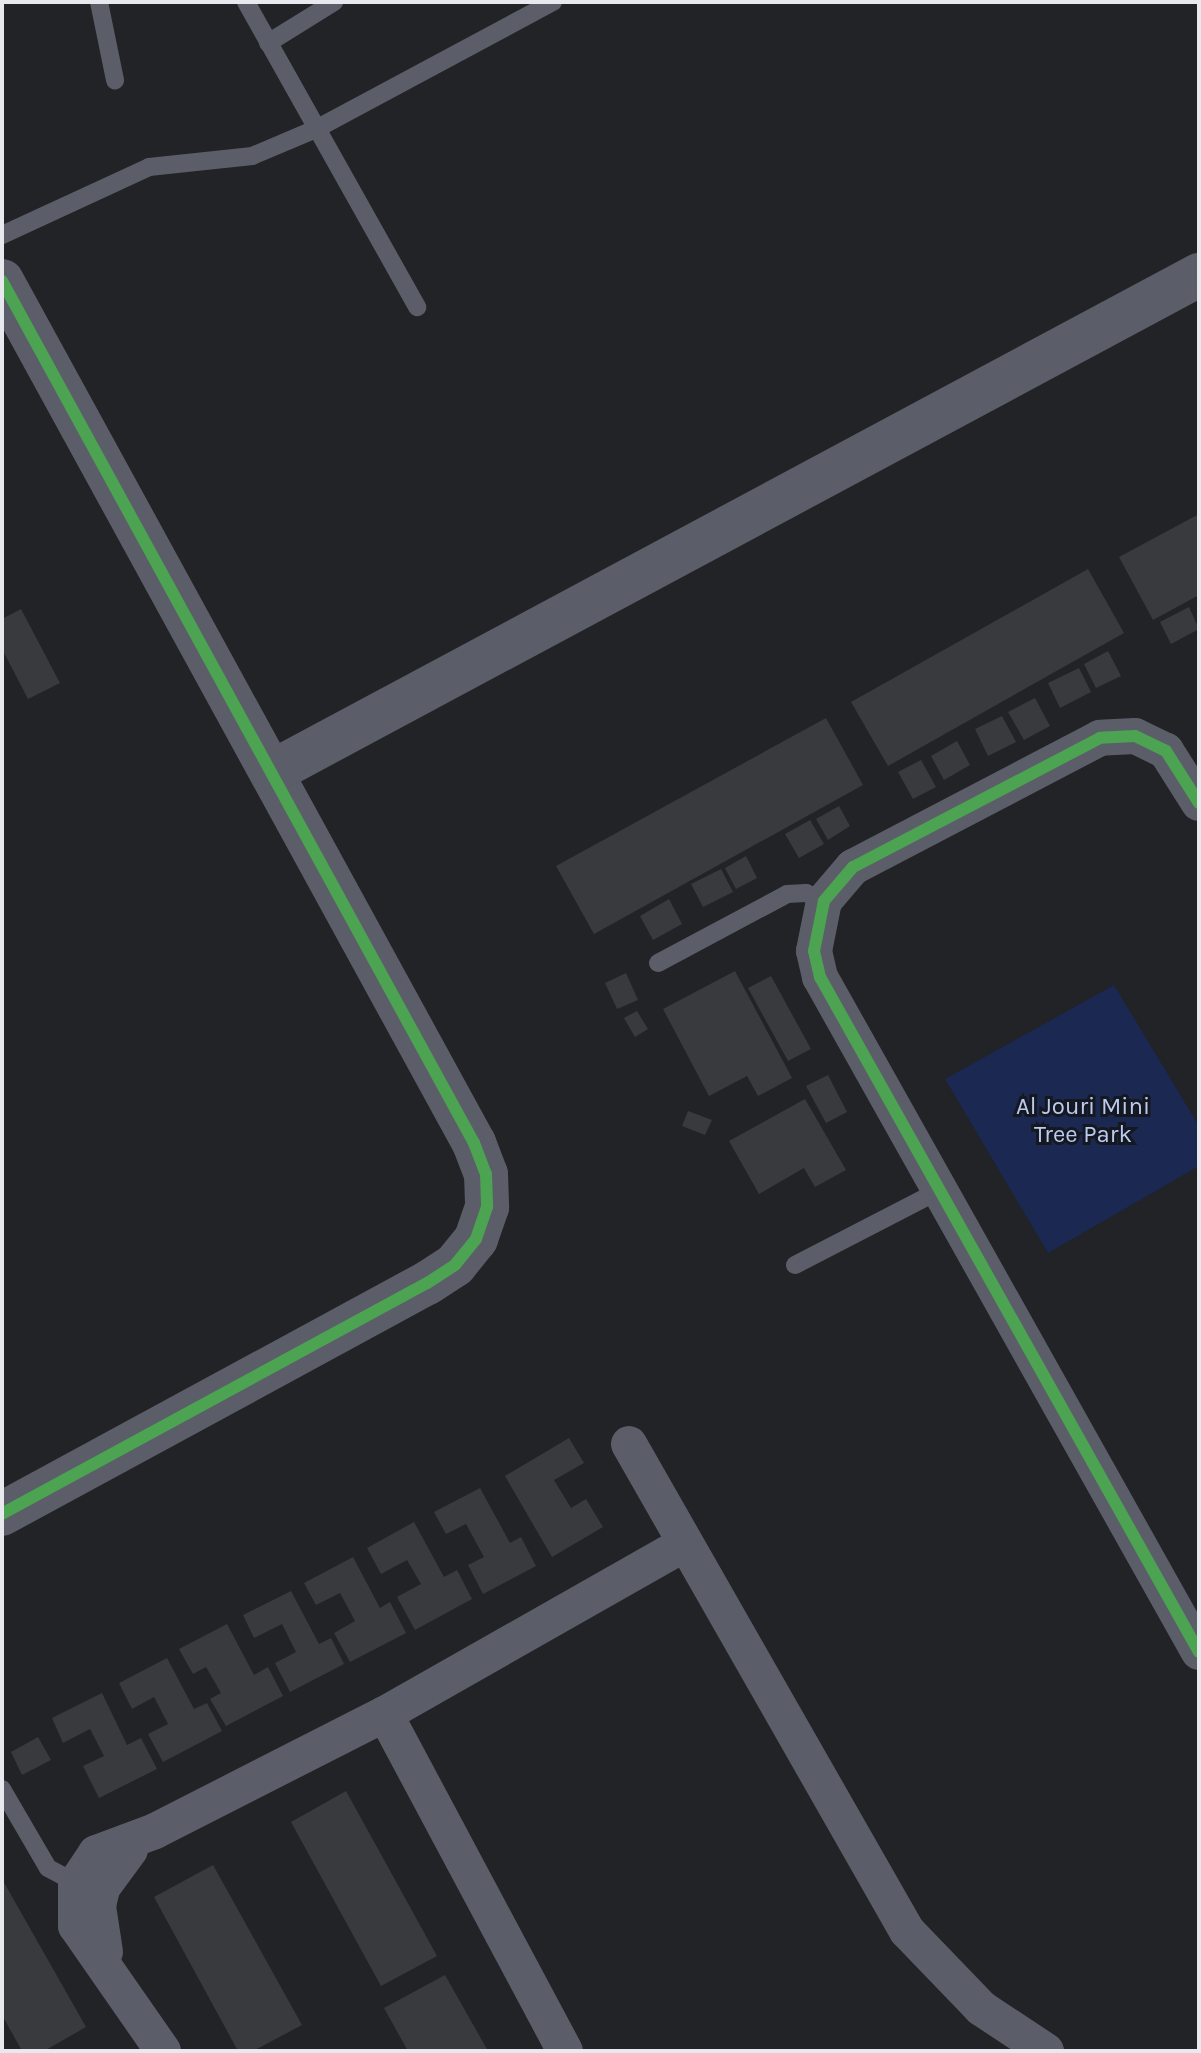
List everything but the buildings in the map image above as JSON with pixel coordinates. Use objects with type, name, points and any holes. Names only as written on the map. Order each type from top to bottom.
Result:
[{"type":"street","points":[[272,772],[1199,275]]},
{"type":"street","points":[[2,281],[474,1143],[486,1174],[487,1207],[476,1239],[455,1265],[427,1283],[2,1514]]},
{"type":"street","points":[[1199,803],[1166,751],[1135,736],[1100,738],[871,855],[836,882],[824,901],[814,951],[820,977],[942,1189],[1199,1652]]},
{"type":"street","points":[[629,1444],[682,1545],[907,1931],[981,2008],[1046,2051]]},
{"type":"street","points":[[163,2051],[108,1966],[76,1926],[76,1883],[96,1853],[155,1831],[385,1714],[682,1545]]},
{"type":"street","points":[[385,1714],[565,2051]]},
{"type":"street","points":[[108,1966],[99,1924],[102,1888],[117,1862],[155,1831]]},
{"type":"lane","points":[[99,2],[115,80]]},
{"type":"lane","points":[[246,2],[417,307]]},
{"type":"lane","points":[[268,43],[334,2]]},
{"type":"lane","points":[[2,235],[149,167],[252,156],[316,129],[553,2]]},
{"type":"lane","points":[[658,963],[787,894],[806,893],[824,901]]},
{"type":"lane","points":[[795,1265],[942,1189]]},
{"type":"lane","points":[[2,1789],[48,1868],[76,1883]]},
{"type":"green space","name":"Al Jouri Mini Tree Park","points":[[1114,985],[1199,1126],[1199,1166],[1048,1253],[945,1079]]},
{"type":"cycle path","points":[[2,281],[474,1143],[486,1174],[487,1207],[476,1239],[455,1265],[427,1283],[2,1514]]},
{"type":"cycle path","points":[[1199,803],[1166,751],[1135,736],[1100,738],[853,867],[824,901],[814,951],[820,977],[1199,1652]]}]
